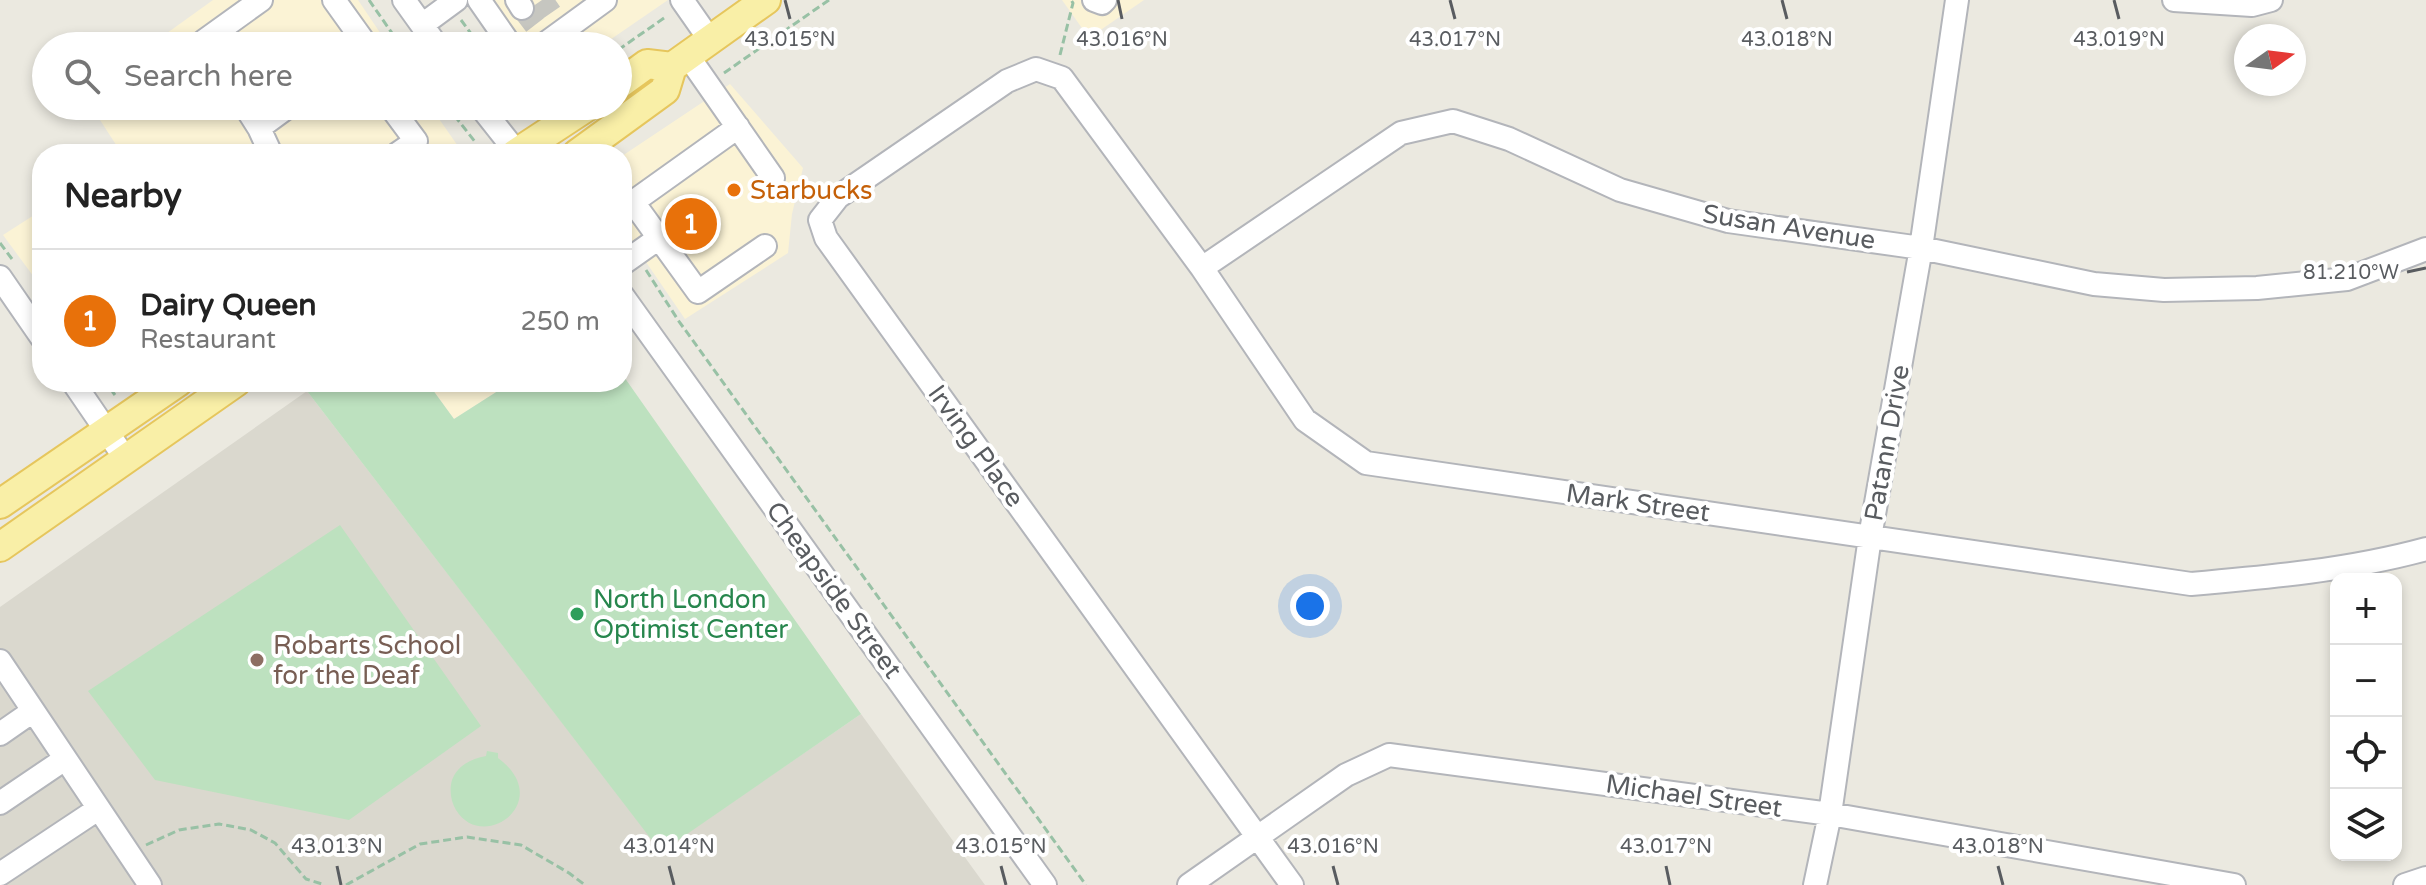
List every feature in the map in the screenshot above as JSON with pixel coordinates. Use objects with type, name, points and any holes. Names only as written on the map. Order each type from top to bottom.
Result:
[{"type":"main road","points":[[632,114],[665,90],[690,54],[766,0]]},
{"type":"main road","points":[[632,75],[647,64],[690,54]]},
{"type":"main road","points":[[531,144],[566,120]]},
{"type":"main road","points":[[591,144],[624,120]]},
{"type":"main road","points":[[0,504],[163,392]]},
{"type":"main road","points":[[0,547],[221,392]]},
{"type":"street","points":[[217,32],[261,0]]},
{"type":"street","points":[[334,0],[357,32]]},
{"type":"street","points":[[404,0],[427,32]]},
{"type":"street","points":[[479,0],[501,32]]},
{"type":"street","points":[[1094,0],[1102,3],[1105,0]]},
{"type":"street","name":"Patann Drive","points":[[1815,885],[1830,814],[1870,537],[1921,248],[1957,0]]},
{"type":"street","points":[[2174,0],[2252,5],[2271,0]]},
{"type":"street","points":[[540,24],[593,4]]},
{"type":"street","points":[[676,7],[690,54],[773,178]]},
{"type":"street","points":[[422,25],[458,9]]},
{"type":"street","name":"Mark Street","points":[[1036,69],[1062,78],[1202,268],[1305,420],[1366,463],[2191,584],[2272,577],[2380,562],[2426,549]]},
{"type":"street","name":"Irving Place","points":[[1036,69],[1007,81],[838,197],[820,220],[826,238],[1292,885]]},
{"type":"street","points":[[254,120],[266,144]]},
{"type":"street","points":[[259,128],[270,120]]},
{"type":"street","points":[[400,120],[416,141],[412,144]]},
{"type":"street","points":[[490,120],[508,144]]},
{"type":"street","name":"Susan Avenue","points":[[1202,268],[1401,133],[1453,121],[1509,139],[1620,190],[1728,221],[1921,248],[2094,284],[2164,290],[2257,288],[2347,279],[2426,249]]},
{"type":"street","points":[[738,127],[633,202],[698,292],[765,246]]},
{"type":"street","points":[[632,257],[659,238]]},
{"type":"street","points":[[0,277],[32,323]]},
{"type":"street","name":"Cheapside Street","points":[[632,309],[1045,885]]},
{"type":"street","points":[[80,392],[125,458]]},
{"type":"street","points":[[0,661],[150,885]]},
{"type":"street","points":[[0,734],[33,711]]},
{"type":"street","name":"Michael Street","points":[[1189,885],[1346,775],[1389,755],[1830,814],[2234,885]]},
{"type":"street","points":[[0,803],[65,759]]},
{"type":"street","points":[[0,874],[98,809]]},
{"type":"street","points":[[2405,885],[2426,878]]},
{"type":"path","points":[[369,0],[391,32]]},
{"type":"path","points":[[1059,59],[1073,3],[1071,0]]},
{"type":"path","points":[[632,40],[676,7]]},
{"type":"path","points":[[458,9],[472,32]]},
{"type":"path","points":[[458,120],[476,143]]},
{"type":"path","points":[[632,263],[678,320],[1086,885]]},
{"type":"path","points":[[139,848],[179,830],[219,824],[251,830],[275,843],[306,879],[325,885]]},
{"type":"path","points":[[346,885],[420,844],[467,837],[521,845],[585,885]]},
{"type":"shaded area","points":[[213,0],[358,0],[380,32],[168,32]]},
{"type":"shaded area","points":[[470,0],[668,0],[621,32],[492,32]]},
{"type":"shaded area","points":[[1062,0],[1144,0],[1089,38]]},
{"type":"shaded area","points":[[730,84],[803,168],[792,214],[788,253],[685,319],[632,242],[632,149]]},
{"type":"shaded area","points":[[100,120],[440,120],[457,144],[116,144]]},
{"type":"shaded area","points":[[32,216],[32,274],[3,235]]},
{"type":"shaded area","name":"Robarts School for the Deaf","points":[[308,392],[661,851],[861,714],[985,885],[0,885],[0,607]]},
{"type":"shaded area","points":[[434,392],[496,392],[454,419]]},
{"type":"green space","points":[[632,388],[861,714],[661,852],[308,392],[434,392],[454,419],[496,392],[632,392]]},
{"type":"green space","points":[[340,525],[481,726],[349,820],[155,780],[88,691]]},
{"type":"green space","points":[[487,751],[498,753],[498,758],[514,774],[520,790],[517,805],[509,817],[496,824],[482,826],[468,822],[456,810],[451,788],[458,770],[470,761],[486,756]]},
{"type":"tunnel","points":[[542,0],[551,13]]},
{"type":"tunnel","points":[[522,8],[535,25]]},
{"type":"place","name":"Starbucks","points":[[734,190]]},
{"type":"place","name":"Dairy Queen","points":[[691,224]]},
{"type":"place","name":"North London Optimist Center","points":[[577,614]]},
{"type":"place","name":"Robarts School for the Deaf","points":[[257,660]]}]
